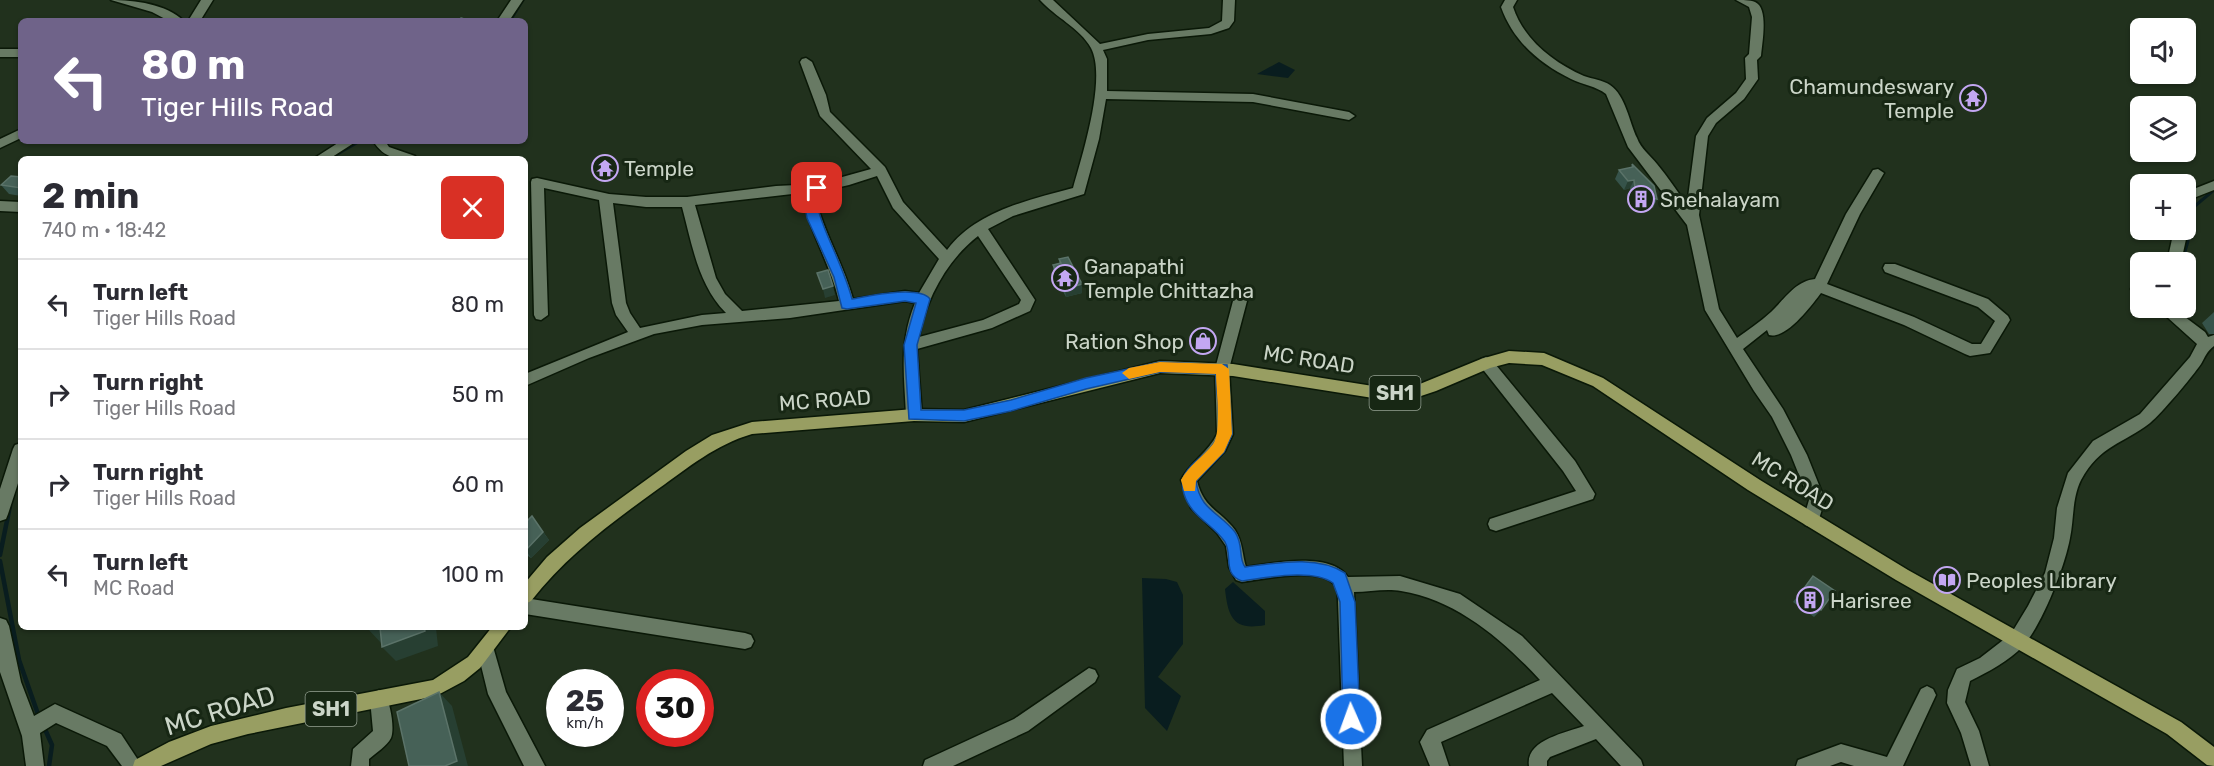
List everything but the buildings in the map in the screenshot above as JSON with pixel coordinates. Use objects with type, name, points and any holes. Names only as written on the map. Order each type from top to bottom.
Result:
[{"type":"main road","name":"MC ROAD","points":[[528,592],[545,568],[559,555],[712,442],[752,428],[914,415],[964,416],[1160,367],[1222,369],[1373,392],[1397,393],[1415,392],[1431,387],[1486,363],[1509,357],[1544,359],[1598,382],[1811,520],[1902,575],[2174,728],[2214,759]]},
{"type":"main road","name":"MC ROAD","points":[[142,766],[185,745],[220,732],[379,699],[411,695],[436,688],[460,676],[477,662],[500,630]]},
{"type":"street","points":[[117,0],[156,10],[172,18]]},
{"type":"street","points":[[196,18],[207,0]]},
{"type":"street","points":[[505,18],[517,0]]},
{"type":"street","points":[[914,415],[910,345],[924,299],[937,271],[969,233],[1012,210],[1079,191],[1102,95],[1101,59],[1097,48],[1046,0]]},
{"type":"street","points":[[1097,48],[1148,37],[1219,29],[1228,21],[1229,0]]},
{"type":"street","points":[[1511,0],[1507,7],[1509,19],[1518,33],[1532,47],[1562,68],[1588,82],[1605,87],[1613,95],[1634,145],[1694,224]]},
{"type":"street","points":[[1742,0],[1754,5],[1758,17],[1755,56],[1751,58],[1752,79],[1740,96],[1712,121],[1702,136],[1700,167],[1695,180],[1694,224],[1712,310],[1778,413],[1809,476],[1817,501],[1811,520]]},
{"type":"street","points":[[0,53],[18,53]]},
{"type":"street","points":[[806,62],[820,95],[824,113],[880,170],[898,205],[947,259]]},
{"type":"street","points":[[1102,95],[1253,98],[1349,116]]},
{"type":"street","points":[[0,144],[18,135]]},
{"type":"street","points":[[324,156],[346,144]]},
{"type":"street","points":[[382,144],[385,150],[402,156]]},
{"type":"street","points":[[541,315],[531,182],[605,197],[646,202],[687,202],[811,194],[880,170]]},
{"type":"street","points":[[1774,331],[1803,308],[1819,285],[1853,214],[1878,173]]},
{"type":"street","points":[[2196,192],[2214,185]]},
{"type":"street","points":[[811,194],[813,218],[840,277],[847,304]]},
{"type":"street","points":[[605,197],[619,303],[622,315],[637,334]]},
{"type":"street","points":[[687,202],[709,278],[720,298],[739,317]]},
{"type":"street","points":[[0,206],[18,207]]},
{"type":"street","points":[[910,345],[987,324],[1025,307],[1028,300],[979,228]]},
{"type":"street","points":[[1735,347],[1776,315],[1808,285],[1819,285],[1909,321],[1970,350],[1985,349],[2001,327],[2003,320],[1983,303],[1890,268]]},
{"type":"street","points":[[528,379],[637,334],[702,320],[790,313],[905,296],[924,299]]},
{"type":"street","points":[[1240,301],[1222,369],[1225,434],[1219,447],[1202,463],[1189,480],[1191,493],[1200,510],[1228,535],[1234,545],[1235,566],[1242,574],[1284,569],[1314,570],[1339,578],[1347,602],[1353,766]]},
{"type":"street","points":[[1980,766],[1970,731],[1956,703],[1957,690],[1963,675],[1986,664],[2017,640],[2053,574],[2062,538],[2065,507],[2074,477],[2099,445],[2145,418],[2210,342],[2177,318]]},
{"type":"street","points":[[1486,363],[1569,466],[1587,494],[1496,524]]},
{"type":"street","points":[[2,506],[18,458]]},
{"type":"street","points":[[2,506],[18,496]]},
{"type":"street","points":[[1343,585],[1400,583],[1454,599],[1516,642],[1634,766]]},
{"type":"street","points":[[528,606],[745,641]]},
{"type":"street","points":[[0,626],[13,688],[31,728],[35,766]]},
{"type":"street","points":[[486,649],[497,694],[531,761],[536,766]]},
{"type":"street","points":[[932,766],[1021,725],[1089,676]]},
{"type":"street","points":[[1440,766],[1429,742],[1434,736],[1554,682]]},
{"type":"street","points":[[1893,766],[1927,695]]},
{"type":"street","points":[[360,766],[360,755],[383,734],[379,699]]},
{"type":"street","points":[[31,728],[55,713],[114,740],[133,766]]},
{"type":"street","points":[[1538,766],[1537,759],[1543,751],[1599,729]]},
{"type":"street","points":[[1805,766],[1841,753],[1886,766]]},
{"type":"water","points":[[1279,62],[1295,70],[1288,78],[1257,74]]},
{"type":"water","points":[[1142,578],[1177,582],[1183,595],[1183,644],[1158,677],[1181,696],[1167,731],[1145,708]]},
{"type":"water","points":[[1233,582],[1265,611],[1265,625],[1246,626],[1240,624],[1231,615],[1225,589]]},
{"type":"waterway","points":[[512,18],[523,0]]},
{"type":"waterway","points":[[334,156],[355,144]]},
{"type":"waterway","points":[[2185,252],[2188,241],[2189,211],[2214,190]]},
{"type":"waterway","points":[[0,555],[10,506]]},
{"type":"waterway","points":[[0,561],[19,660],[39,717]]},
{"type":"waterway","points":[[44,727],[52,745],[49,766]]},
{"type":"slow traffic","points":[[1129,373],[1176,366],[1222,369],[1225,434],[1219,447],[1202,463],[1189,480],[1190,486]]},
{"type":"place","name":"Chamundeswary Temple","points":[[1973,98]]},
{"type":"place","name":"Temple","points":[[605,168]]},
{"type":"place","name":"Snehalayam","points":[[1641,199]]},
{"type":"place","name":"Ganapathi Temple Chittazha","points":[[1065,278]]},
{"type":"place","name":"Ration Shop","points":[[1203,341]]},
{"type":"place","name":"Peoples Library","points":[[1947,580]]},
{"type":"place","name":"Harisree","points":[[1810,600]]},
{"type":"route","points":[[817,188],[807,188],[813,218],[840,277],[847,304],[905,296],[924,299],[910,345],[914,415],[964,416],[1160,367],[1222,369],[1225,434],[1219,447],[1202,463],[1189,480],[1191,493],[1200,510],[1228,535],[1234,545],[1235,566],[1242,574],[1284,569],[1314,570],[1339,578],[1347,602],[1351,719]]}]
